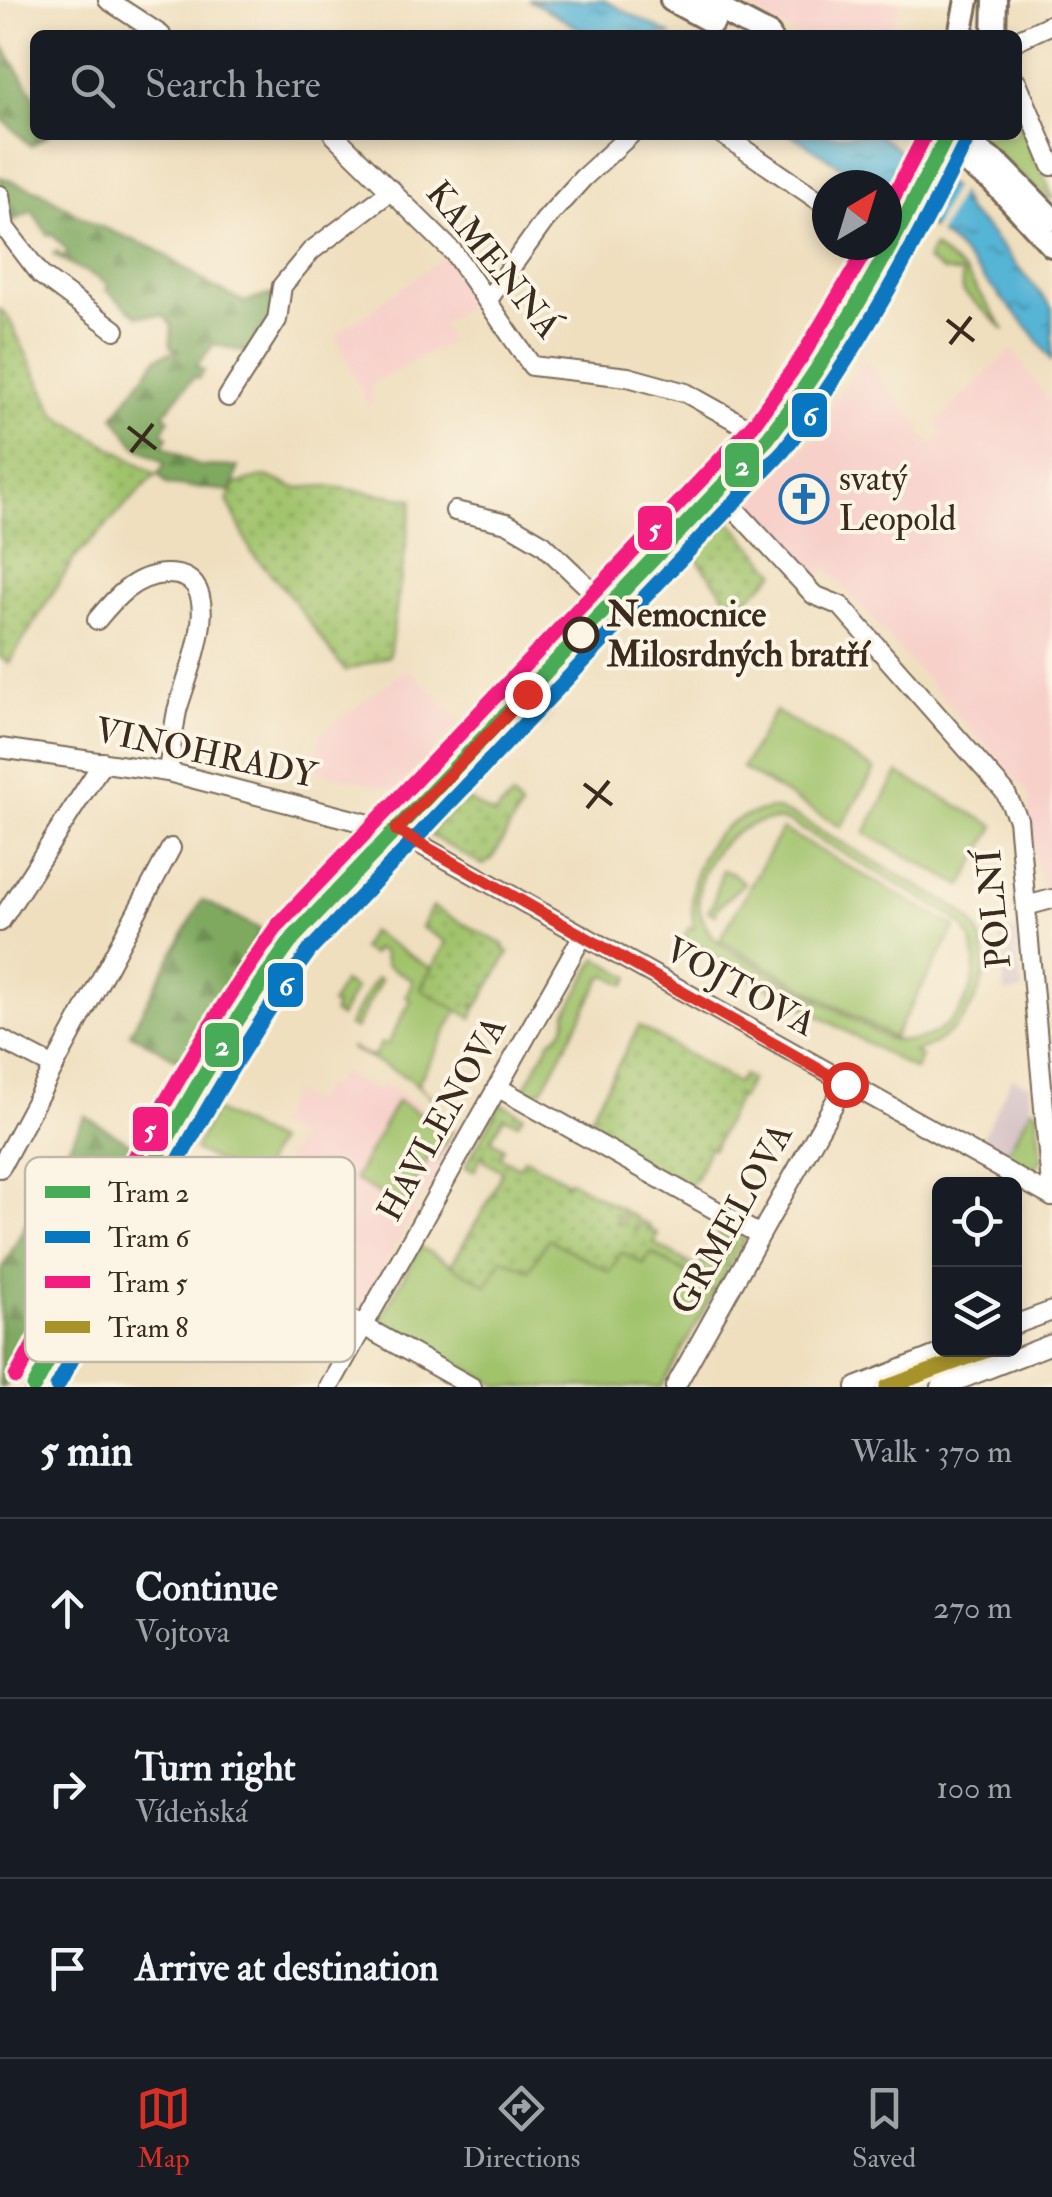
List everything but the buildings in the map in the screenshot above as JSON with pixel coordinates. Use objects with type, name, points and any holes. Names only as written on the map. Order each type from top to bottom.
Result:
[{"type":"main road","points":[[672,0],[729,30]]},
{"type":"main road","points":[[702,0],[759,30]]},
{"type":"main road","points":[[961,30],[967,0]]},
{"type":"main road","points":[[994,30],[996,0]]},
{"type":"main road","points":[[943,142],[1000,166],[1052,219]]},
{"type":"main road","points":[[902,225],[943,142]]},
{"type":"main road","points":[[943,142],[992,180],[1052,245]]},
{"type":"main road","points":[[162,1157],[205,1078],[276,965],[396,830],[770,440],[834,353],[884,260]]},
{"type":"main road","points":[[37,1387],[51,1362]]},
{"type":"street","points":[[108,0],[153,30]]},
{"type":"street","points":[[1022,38],[1052,24]]},
{"type":"street","points":[[1022,94],[1052,166]]},
{"type":"street","name":"KAMENNÁ","points":[[339,140],[454,253],[532,366],[628,376],[686,393],[770,440]]},
{"type":"street","points":[[488,302],[544,220],[625,140]]},
{"type":"street","points":[[730,140],[812,196]]},
{"type":"street","name":"KAMENNÁ","points":[[228,397],[278,320],[282,286],[312,251],[392,190]]},
{"type":"street","points":[[0,195],[5,228],[41,275],[115,330]]},
{"type":"street","name":"POLNÍ","points":[[720,494],[814,595],[841,606],[1005,792],[1018,819],[1052,1197]]},
{"type":"street","points":[[455,511],[507,523],[544,544],[610,608]]},
{"type":"street","points":[[98,620],[125,589],[161,574],[190,582],[201,600],[202,629],[177,713],[168,772]]},
{"type":"street","name":"VINOHRADY","points":[[0,748],[168,772],[396,830]]},
{"type":"street","points":[[0,922],[103,762]]},
{"type":"street","name":"VOJTOVA","points":[[396,830],[1052,1197]]},
{"type":"street","points":[[0,1168],[171,848]]},
{"type":"street","points":[[1026,906],[1052,899]]},
{"type":"street","name":"HAVLENOVA","points":[[355,1342],[582,936]]},
{"type":"street","points":[[0,1039],[54,1066]]},
{"type":"street","name":"GRMELOVA","points":[[675,1387],[845,1084]]},
{"type":"street","points":[[497,1087],[760,1235]]},
{"type":"street","points":[[1022,1322],[1052,1311]]},
{"type":"street","points":[[355,1321],[472,1387]]},
{"type":"street","points":[[941,1387],[1052,1344]]},
{"type":"street","points":[[856,1387],[932,1357]]},
{"type":"street","name":"HAVLENOVA","points":[[329,1387],[343,1362]]},
{"type":"shaded area","points":[[734,0],[895,0],[901,5],[892,28],[898,30],[787,30]]},
{"type":"shaded area","points":[[445,257],[474,301],[440,324],[450,342],[371,384],[373,402],[368,405],[336,335]]},
{"type":"shaded area","name":"Nemocnice Milosrdných bratří","points":[[1012,349],[1052,405],[1052,889],[1044,891],[1026,824],[1031,800],[1028,793],[832,574],[827,569],[815,576],[747,500],[784,461],[793,459],[818,436],[813,430],[863,359],[923,428],[920,433],[931,444],[943,433],[935,424]]},
{"type":"shaded area","points":[[408,668],[462,721],[396,790],[315,770],[320,735]]},
{"type":"shaded area","points":[[999,931],[1017,931],[1023,991],[1005,993]]},
{"type":"shaded area","points":[[340,1073],[377,1091],[384,1084],[460,1131],[360,1308],[355,1305],[355,1157],[288,1157],[298,1137],[275,1125],[292,1093],[314,1103],[324,1084],[332,1088]]},
{"type":"shaded area","points":[[1012,1077],[1025,1084],[1029,1082],[1031,1107],[1004,1156],[981,1141]]},
{"type":"green space","points":[[0,41],[30,89],[30,140],[40,140],[31,146],[0,117]]},
{"type":"green space","points":[[1022,125],[1052,200],[978,140],[1022,140]]},
{"type":"green space","points":[[0,177],[40,191],[92,223],[156,249],[244,302],[274,294],[270,319],[247,353],[214,344],[196,367],[204,371],[198,379],[194,377],[164,414],[169,419],[163,432],[168,437],[163,446],[199,466],[238,467],[232,491],[168,485],[158,474],[165,463],[135,445],[114,416],[158,357],[179,350],[170,347],[172,326],[163,315],[138,316],[106,290],[109,285],[53,254],[57,251],[62,257],[68,252],[51,233],[48,235],[32,211],[8,224]]},
{"type":"green space","points":[[933,247],[965,272],[1005,330],[962,291],[962,274],[943,271],[927,260]]},
{"type":"green space","points":[[0,309],[9,319],[56,415],[156,474],[74,559],[9,663],[0,657]]},
{"type":"green space","points":[[266,476],[296,488],[327,486],[413,499],[389,656],[345,671],[287,592],[252,553],[227,500],[236,484]]},
{"type":"green space","points":[[728,519],[776,572],[736,610],[694,555]]},
{"type":"green space","points":[[775,711],[875,770],[841,827],[742,768]]},
{"type":"green space","points":[[898,773],[995,826],[962,886],[865,833]]},
{"type":"green space","points":[[463,797],[494,815],[512,797],[521,808],[492,859],[483,865],[429,835]]},
{"type":"green space","points":[[773,809],[795,816],[955,907],[973,924],[983,945],[985,967],[980,989],[954,1028],[935,1043],[914,1052],[921,1057],[915,1070],[683,940],[689,927],[694,929],[693,886],[706,850],[732,823]],"holes":[[[789,822],[949,914],[967,932],[974,953],[974,977],[966,1000],[934,1034],[911,1041],[887,1038],[727,948],[709,931],[700,911],[699,890],[717,849],[755,823]]]},
{"type":"green space","points":[[782,829],[956,927],[893,1038],[720,940]]},
{"type":"green space","points":[[722,870],[744,883],[718,907],[715,915],[708,911]]},
{"type":"green space","points":[[202,900],[266,932],[235,974],[182,1062],[130,1033]]},
{"type":"green space","points":[[432,907],[504,945],[509,952],[478,1006],[473,1005],[476,1009],[472,1018],[420,989],[446,942],[421,927]]},
{"type":"green space","points":[[370,931],[432,969],[421,989],[458,1010],[417,1085],[350,1048],[373,1058],[381,1043],[387,1045],[411,1000],[406,996],[413,980],[386,965],[383,952],[375,949],[372,955],[361,949]]},
{"type":"green space","points":[[597,958],[630,977],[626,985],[607,975],[602,978],[542,1090],[525,1097],[523,1091],[551,1040],[563,1028],[567,1012]]},
{"type":"green space","points":[[376,978],[381,980],[355,1029],[348,1026]]},
{"type":"green space","points":[[343,982],[355,989],[340,1017],[333,1013],[335,1006],[331,1004]]},
{"type":"green space","points":[[639,1026],[737,1083],[743,1075],[751,1079],[713,1149],[709,1147],[697,1177],[687,1188],[583,1130]]},
{"type":"green space","points":[[397,1101],[452,1131],[435,1161],[428,1158],[401,1206],[355,1177]]},
{"type":"green space","points":[[501,1103],[523,1115],[518,1123],[504,1117],[491,1140],[504,1148],[500,1156],[519,1167],[525,1158],[565,1180],[566,1185],[569,1180],[624,1211],[616,1222],[620,1224],[627,1213],[638,1219],[634,1229],[642,1221],[650,1226],[647,1232],[651,1229],[658,1234],[654,1243],[698,1268],[704,1258],[719,1266],[733,1244],[717,1235],[722,1227],[744,1239],[714,1293],[708,1290],[710,1286],[651,1253],[644,1264],[621,1252],[610,1272],[548,1239],[529,1270],[502,1258],[487,1285],[451,1265],[502,1171],[485,1161],[483,1153],[474,1171],[465,1167]]},
{"type":"green space","points":[[1032,1108],[1037,1110],[1042,1159],[1032,1172],[1005,1156]]},
{"type":"green space","points":[[214,1110],[276,1142],[268,1157],[208,1157],[194,1150]]},
{"type":"green space","points":[[85,1116],[136,1147],[131,1157],[63,1157]]},
{"type":"green space","points":[[25,1226],[25,1350],[5,1387],[0,1387],[0,1272]]},
{"type":"green space","points":[[547,1238],[610,1272],[621,1252],[644,1264],[650,1253],[710,1287],[714,1293],[661,1387],[500,1387],[380,1320],[420,1247],[486,1284],[502,1257]]},
{"type":"water","points":[[528,0],[603,0],[662,30],[582,30]]},
{"type":"water","points":[[800,140],[885,140],[959,193],[967,212],[985,227],[1052,308],[1052,361],[1031,331],[952,243],[902,207],[902,170],[847,170]]},
{"type":"pier","points":[[919,157],[947,177],[922,227],[902,213],[902,190]]},
{"type":"pier","points":[[955,183],[962,188],[937,238],[931,233]]},
{"type":"tram line","name":"5","points":[[902,180],[922,140]]},
{"type":"tram line","name":"2","points":[[158,1157],[222,1045],[294,937],[768,438],[865,291],[944,140]]},
{"type":"tram line","name":"6","points":[[181,1157],[240,1055],[310,950],[784,450],[882,302],[965,144]]},
{"type":"tram line","name":"5","points":[[135,1157],[206,1034],[278,925],[753,425],[803,355],[860,260]]},
{"type":"tram line","name":"8","points":[[887,1387],[969,1357]]},
{"type":"tram line","name":"5","points":[[16,1377],[25,1360]]},
{"type":"tram line","name":"2","points":[[34,1387],[47,1362]]},
{"type":"tram line","name":"6","points":[[57,1387],[70,1362]]},
{"type":"place","name":"svatý Leopold","points":[[804,499]]},
{"type":"place","name":"Nemocnice Milosrdných bratří","points":[[581,635]]},
{"type":"route","points":[[527,694],[396,830],[845,1084]]}]
